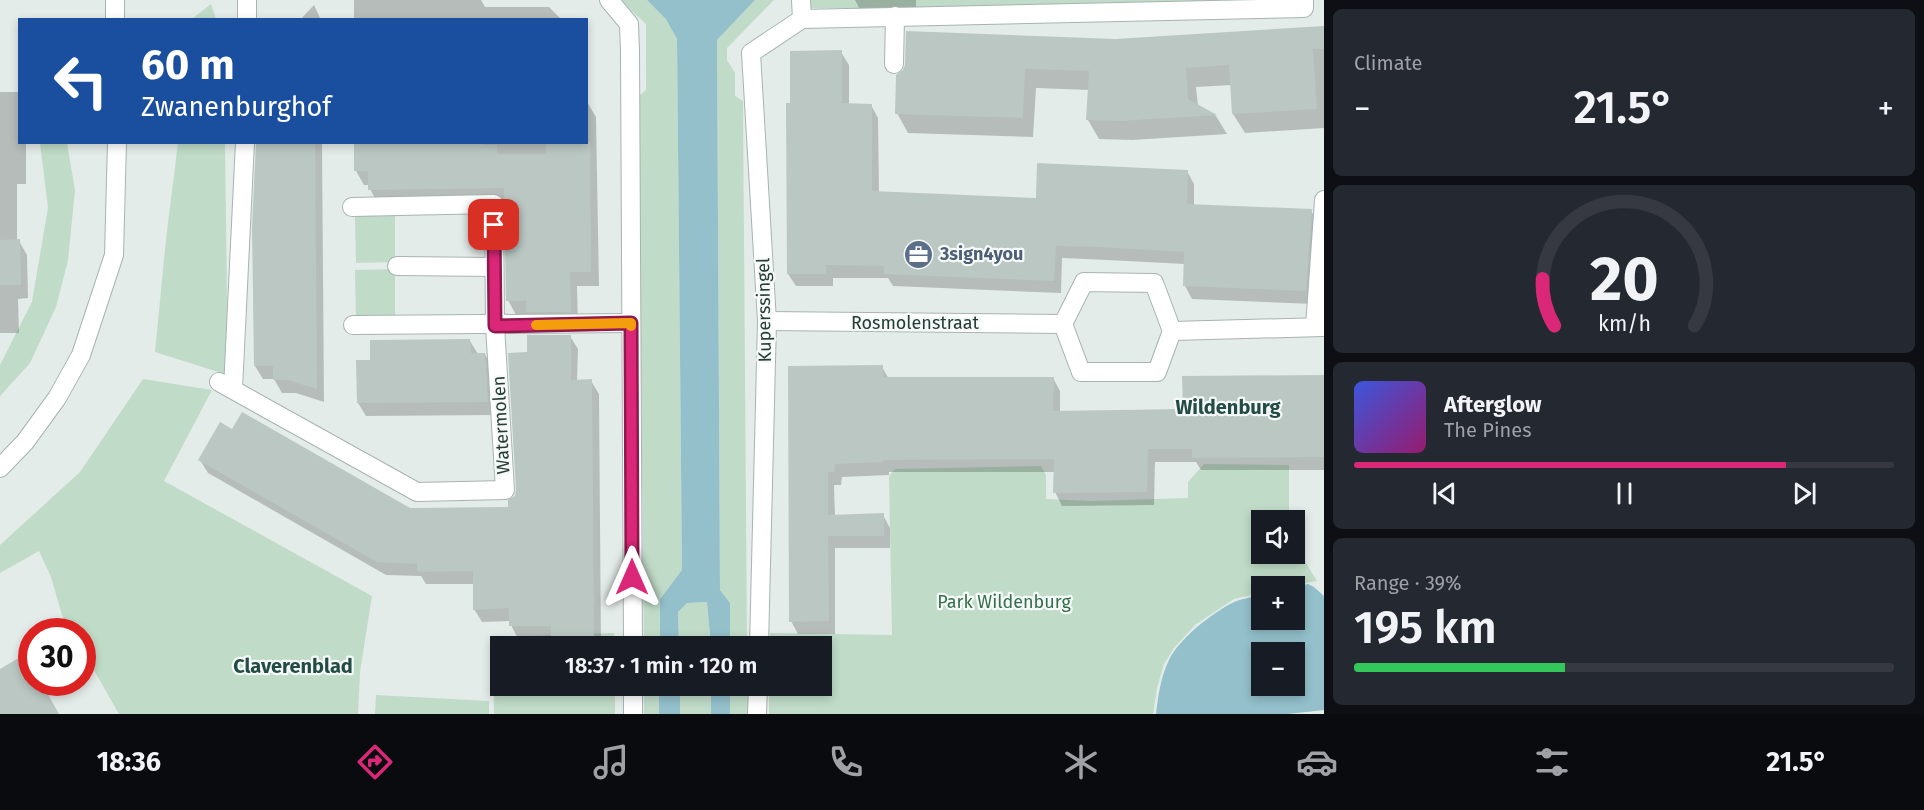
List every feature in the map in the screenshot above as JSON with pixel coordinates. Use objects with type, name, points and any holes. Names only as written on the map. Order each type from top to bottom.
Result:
[{"type":"street","points":[[115,0],[115,18]]},
{"type":"street","points":[[247,0],[248,18]]},
{"type":"street","points":[[609,0],[629,24],[633,636]]},
{"type":"street","points":[[801,0],[801,19],[1304,8],[1304,0]]},
{"type":"street","points":[[894,64],[895,16]]},
{"type":"street","name":"Kuperssingel","points":[[759,636],[767,321],[751,53],[801,19]]},
{"type":"street","points":[[0,468],[25,442],[57,398],[81,355],[114,255],[117,144]]},
{"type":"street","name":"Watermolen","points":[[245,144],[226,386],[417,492],[505,490],[495,326],[494,204],[352,207]]},
{"type":"street","points":[[1172,331],[1320,327],[1324,200]]},
{"type":"street","points":[[397,266],[495,267]]},
{"type":"street","points":[[1084,282],[1154,283],[1172,331],[1157,372],[1081,372],[1063,324],[1084,282]]},
{"type":"street","name":"Rosmolenstraat","points":[[767,321],[1063,324]]},
{"type":"street","points":[[353,325],[495,326],[631,323]]},
{"type":"street","points":[[633,696],[633,714]]},
{"type":"street","points":[[758,696],[758,714]]},
{"type":"green space","points":[[620,0],[647,0],[667,19],[677,39],[682,570],[660,599],[660,636],[644,636],[638,97],[646,90],[646,24]]},
{"type":"green space","points":[[755,0],[774,0],[727,48],[727,60],[735,73],[735,96],[743,101],[747,636],[730,636],[730,603],[720,590],[717,40]]},
{"type":"green space","points":[[806,0],[1288,0],[1076,9],[806,8]]},
{"type":"green space","points":[[211,4],[216,18],[193,18]]},
{"type":"green space","points":[[40,144],[67,144],[75,190],[68,260],[56,307],[30,363],[0,396],[0,365],[32,302],[48,208]]},
{"type":"green space","points":[[178,144],[225,144],[228,375],[155,352]]},
{"type":"green space","points":[[395,214],[395,262],[356,263],[355,215]]},
{"type":"green space","points":[[395,269],[395,317],[356,318],[355,270]]},
{"type":"green space","points":[[143,379],[212,390],[164,481],[372,596],[360,672],[358,714],[119,714],[96,674],[96,618],[64,618],[51,577],[39,551],[0,573],[0,545],[80,472]]},
{"type":"green space","name":"Park Wildenburg","points":[[1204,464],[1289,465],[1289,510],[1251,510],[1251,564],[1305,564],[1305,560],[1317,581],[1305,583],[1305,576],[1251,576],[1251,595],[1234,599],[1195,625],[1174,648],[1164,664],[1153,714],[769,714],[769,696],[832,696],[832,636],[770,636],[770,633],[892,635],[889,476],[895,469],[1041,466],[1046,475],[1046,499],[1091,501],[1188,498],[1188,482]]},
{"type":"green space","points":[[707,602],[710,636],[679,636],[678,612],[687,603]]},
{"type":"green space","points":[[614,633],[614,636],[523,636]]},
{"type":"green space","points":[[376,695],[489,701],[489,714],[375,714]]},
{"type":"green space","points":[[494,696],[615,696],[615,714],[494,714]]},
{"type":"green space","points":[[644,696],[659,696],[659,714],[644,714]]},
{"type":"green space","points":[[680,696],[711,696],[711,714],[680,714]]},
{"type":"green space","points":[[730,696],[748,696],[748,714],[730,714]]},
{"type":"water","points":[[647,0],[755,0],[717,40],[720,590],[730,603],[730,636],[710,636],[707,602],[687,603],[678,612],[679,636],[660,636],[660,599],[682,570],[677,39],[666,19]]},
{"type":"water","points":[[1305,585],[1314,587],[1324,596],[1324,710],[1288,714],[1156,714],[1162,679],[1174,652],[1196,628],[1213,614],[1241,599],[1251,597],[1251,630],[1305,630]]},
{"type":"water","points":[[659,696],[680,696],[680,714],[659,714]]},
{"type":"water","points":[[711,696],[730,696],[730,714],[711,714]]},
{"type":"building","points":[[1324,26],[1324,49],[1313,49],[1317,109],[1232,114],[1229,65],[1186,68],[1188,99],[1217,115],[1120,121],[1086,120],[1089,71],[1025,69],[1023,118],[895,114],[896,75],[903,70],[905,65],[906,31],[1115,39]]},
{"type":"building","points":[[842,50],[842,103],[872,104],[872,191],[1036,198],[1037,163],[1188,170],[1187,204],[1312,209],[1306,291],[1183,286],[1184,252],[1099,247],[1056,246],[1054,281],[884,274],[884,266],[826,265],[826,274],[787,274],[786,103],[790,103],[790,51]]},
{"type":"building","points":[[590,142],[591,272],[570,272],[571,312],[526,312],[526,301],[506,301],[504,188],[368,190],[368,171],[354,171],[354,144],[482,144],[497,145],[497,154],[546,154],[546,144],[588,144]]},
{"type":"building","points":[[256,144],[315,144],[317,389],[287,380],[273,380],[273,366],[254,366],[252,227]]},
{"type":"building","points":[[20,239],[21,285],[0,285],[0,240]]},
{"type":"building","points":[[527,335],[571,335],[571,380],[592,379],[594,636],[551,636],[551,626],[509,626],[509,608],[473,610],[473,571],[417,572],[417,564],[377,562],[198,460],[220,422],[232,429],[242,412],[410,508],[508,507],[508,500],[515,496],[516,489],[508,353],[527,352]]},
{"type":"building","points":[[470,339],[471,353],[485,353],[488,402],[357,403],[356,360],[370,360],[370,340]]},
{"type":"building","points":[[883,365],[883,377],[1054,377],[1053,411],[1183,409],[1182,376],[1324,375],[1324,457],[1192,458],[1192,449],[1148,449],[1147,492],[1053,493],[1054,459],[883,460],[883,462],[835,464],[834,472],[828,472],[828,515],[884,513],[884,536],[828,536],[829,621],[789,622],[788,366]]},
{"type":"building","points":[[18,658],[18,696],[49,696],[59,714],[0,714],[0,669]]},
{"type":"slow traffic","points":[[536,325],[631,323],[631,326]]},
{"type":"place","name":"3sign4you","points":[[919,254]]},
{"type":"district","name":"Wildenburg","points":[[1228,407]]},
{"type":"district","name":"Claverenblad","points":[[293,666]]},
{"type":"route","points":[[494,225],[495,326],[631,323],[632,577]]}]
